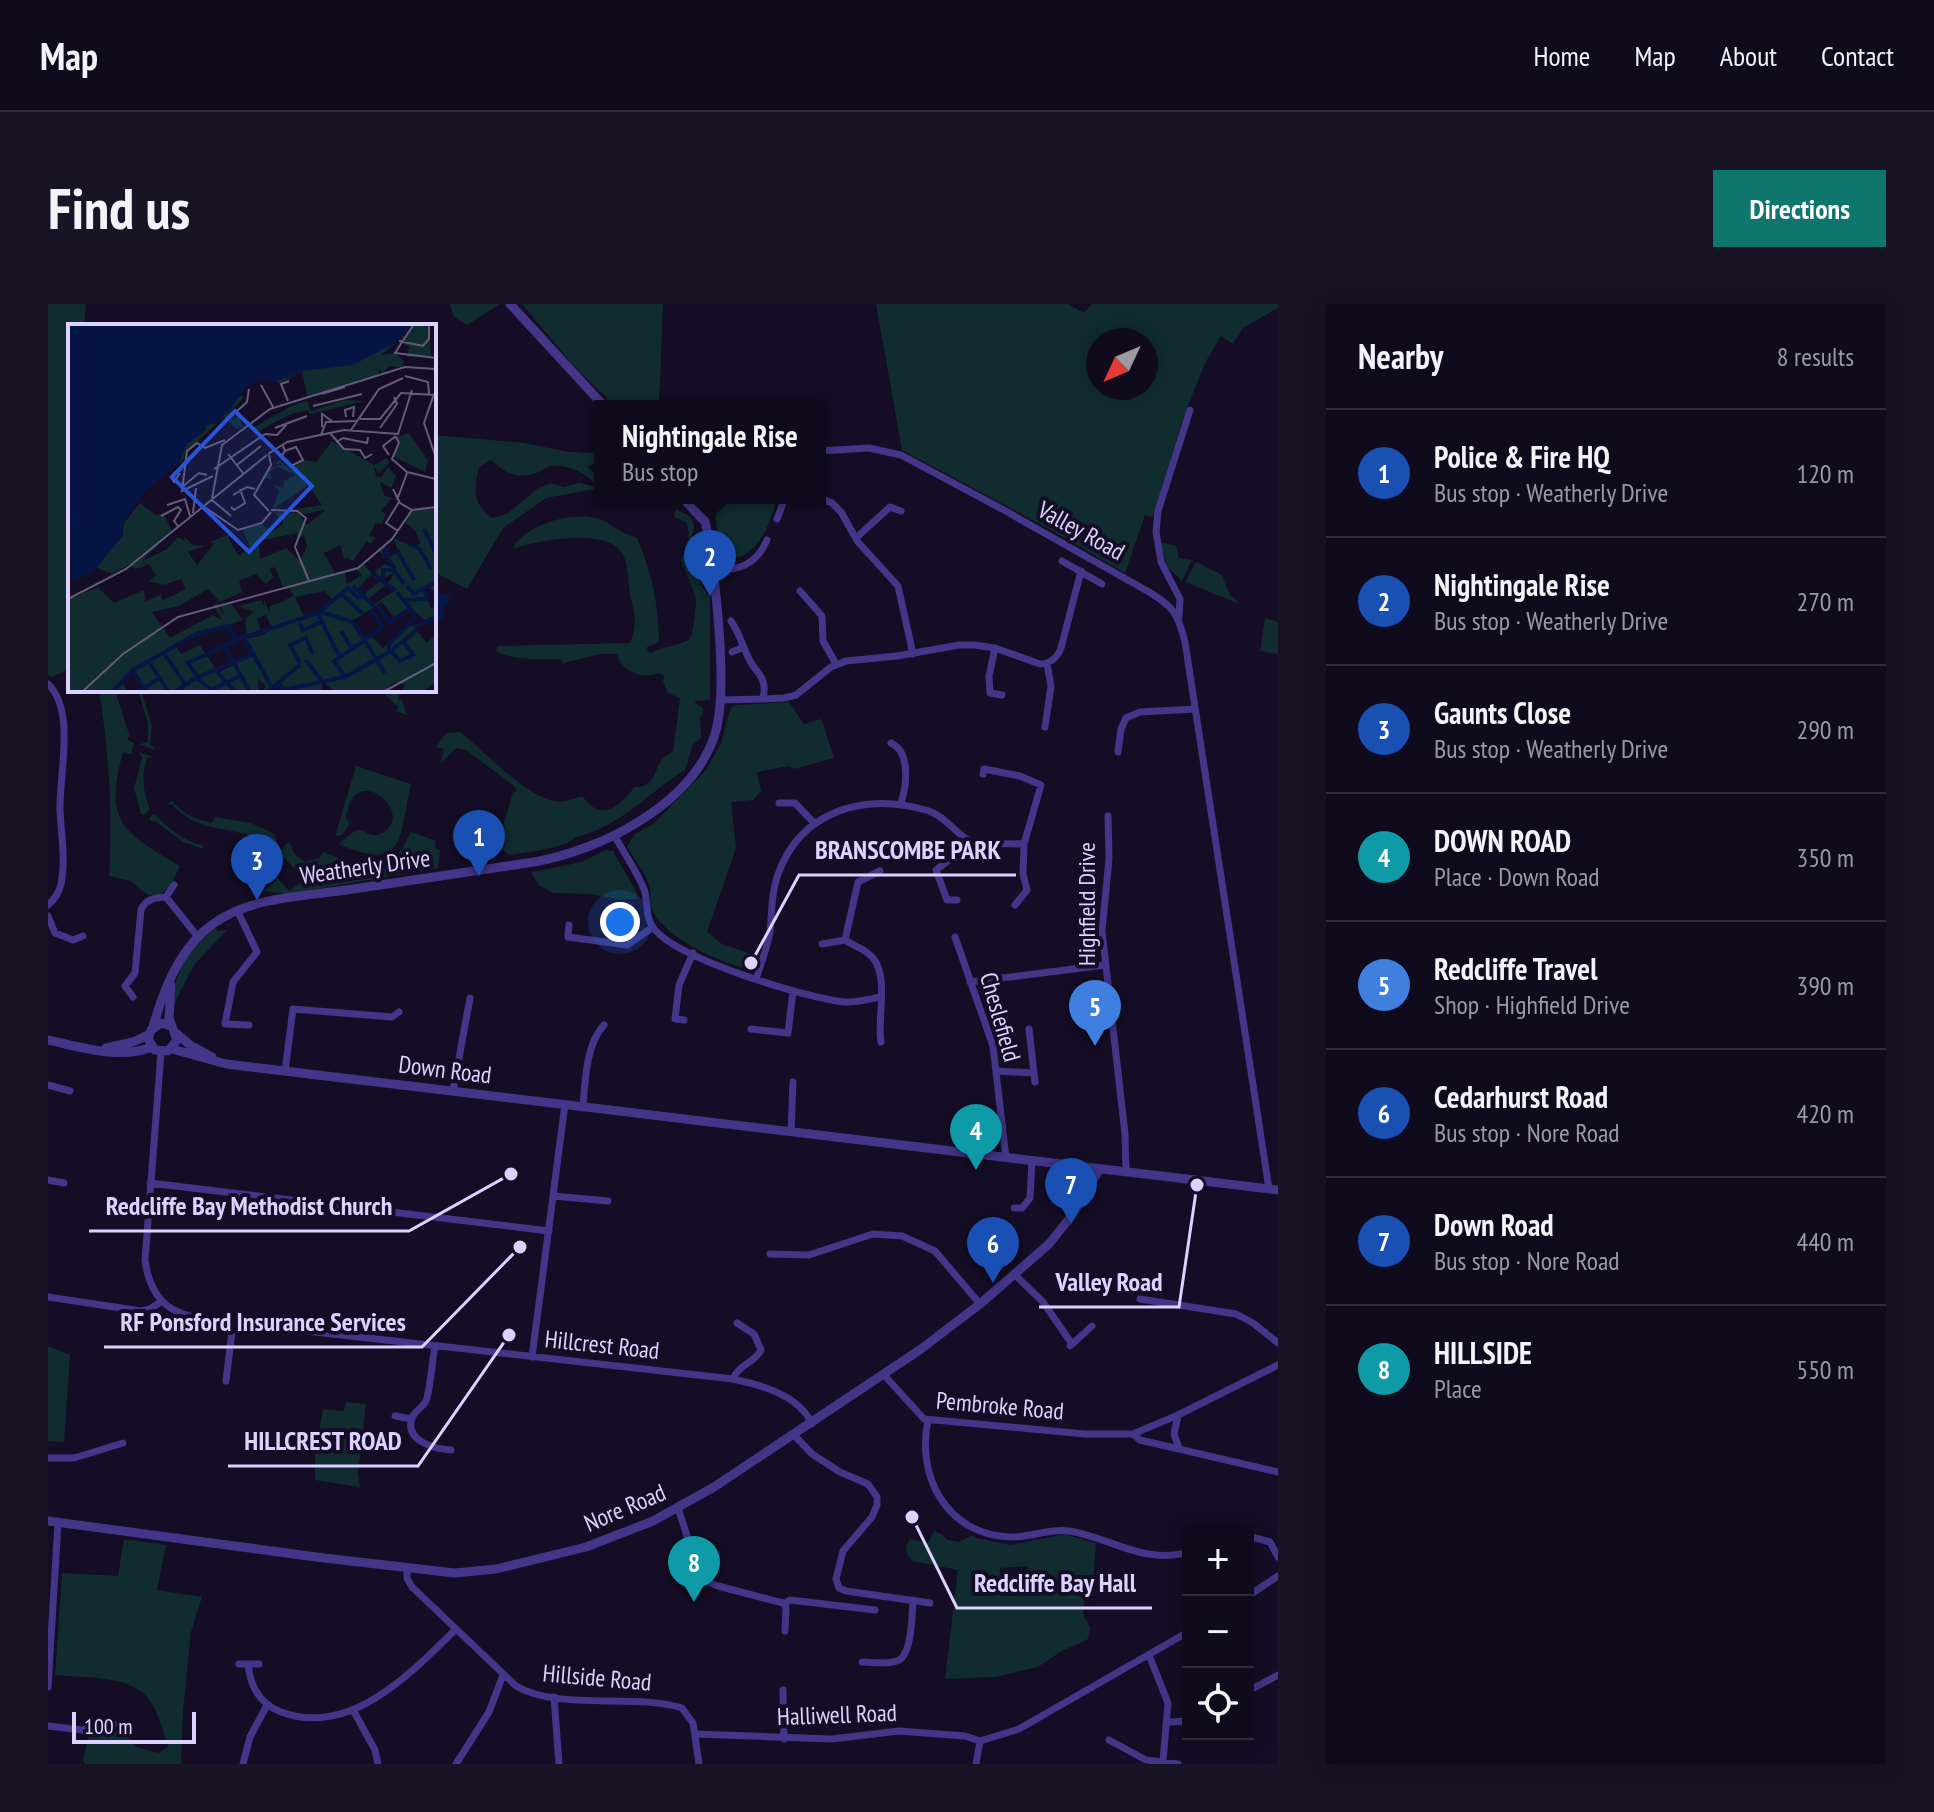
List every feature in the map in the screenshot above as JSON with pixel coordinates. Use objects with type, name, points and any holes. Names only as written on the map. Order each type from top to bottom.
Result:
[{"type":"street","points":[[510,304],[598,400]]},
{"type":"street","points":[[1190,410],[1162,498],[1156,532],[1161,562],[1180,599],[1179,617],[1273,1190]]},
{"type":"street","name":"Valley Road","points":[[826,451],[869,448],[901,455],[1149,592],[1167,603],[1179,617]]},
{"type":"street","points":[[826,502],[841,512],[856,538],[904,586],[913,654]]},
{"type":"street","points":[[856,538],[889,502],[901,511]]},
{"type":"street","points":[[688,504],[704,521]]},
{"type":"street","name":"Weatherly Drive","points":[[151,1031],[162,998],[183,955],[215,922],[237,910],[286,899],[548,859],[614,835],[656,809],[694,773],[706,756],[716,732],[721,700],[712,571],[701,504]]},
{"type":"street","points":[[777,519],[783,504]]},
{"type":"street","points":[[712,571],[745,567],[763,550],[767,540]]},
{"type":"street","points":[[763,550],[773,554]]},
{"type":"street","points":[[1062,561],[1102,584]]},
{"type":"street","points":[[721,700],[778,699],[796,695],[836,664],[959,645],[995,648],[1031,662],[1047,664],[1060,653],[1081,571]]},
{"type":"street","points":[[800,591],[807,605],[822,616],[823,641],[836,664]]},
{"type":"street","points":[[1059,605],[1071,608]]},
{"type":"street","points":[[731,621],[749,661],[764,681],[763,699]]},
{"type":"street","points":[[732,652],[744,647]]},
{"type":"street","points":[[984,700],[990,693],[989,676],[995,648]]},
{"type":"street","points":[[1045,727],[1051,686],[1047,664]]},
{"type":"street","points":[[48,684],[57,695],[64,734],[60,809],[63,873],[59,893],[48,905]]},
{"type":"street","points":[[990,693],[1002,695]]},
{"type":"street","points":[[1118,752],[1126,718],[1140,712],[1195,709]]},
{"type":"street","points":[[1048,710],[1058,711]]},
{"type":"street","points":[[1118,713],[1126,718]]},
{"type":"street","points":[[891,743],[903,746],[904,792],[900,805]]},
{"type":"street","points":[[981,758],[984,772],[1020,776],[1041,785],[1024,844],[1023,874],[1027,890]]},
{"type":"street","points":[[779,803],[799,800],[815,824]]},
{"type":"street","points":[[756,979],[768,944],[773,895],[780,869],[794,845],[815,824],[841,810],[862,804],[900,805],[937,814],[966,840],[985,844],[1024,844]]},
{"type":"street","points":[[48,808],[60,809]]},
{"type":"street","name":"Highfield Drive","points":[[1108,816],[1103,826],[1109,857],[1102,924],[1125,1134],[1126,1172]]},
{"type":"street","points":[[614,835],[643,887],[647,913],[653,927],[667,940],[756,979],[793,991],[843,1002],[881,997]]},
{"type":"street","points":[[957,900],[945,903],[936,870],[957,854],[966,840]]},
{"type":"street","points":[[852,871],[860,880]]},
{"type":"street","points":[[860,880],[880,871]]},
{"type":"street","points":[[845,940],[860,880]]},
{"type":"street","points":[[133,997],[125,986],[135,973],[142,908],[152,899],[166,897],[174,885]]},
{"type":"street","points":[[1027,890],[1037,890]]},
{"type":"street","points":[[1015,905],[1027,890]]},
{"type":"street","points":[[166,897],[198,937]]},
{"type":"street","points":[[237,910],[257,952]]},
{"type":"street","points":[[48,916],[52,936],[73,940],[83,936]]},
{"type":"street","points":[[569,925],[568,937],[627,945],[653,927]]},
{"type":"street","name":"Cheslefield","points":[[955,937],[989,1035],[1006,1158]]},
{"type":"street","points":[[822,944],[845,940],[867,952],[876,961],[882,1011],[877,1037]]},
{"type":"street","points":[[257,952],[267,954]]},
{"type":"street","points":[[225,1024],[234,979],[257,952]]},
{"type":"street","points":[[675,1019],[679,985],[693,953]]},
{"type":"street","points":[[970,982],[1105,965]]},
{"type":"street","name":"Weatherly Drive","points":[[172,978],[169,1008],[173,1030]]},
{"type":"street","points":[[788,1033],[793,991]]},
{"type":"street","points":[[453,1091],[470,998]]},
{"type":"street","points":[[285,1071],[293,1009],[392,1017],[399,1012]]},
{"type":"street","name":"Down Road","points":[[95,1050],[131,1043],[161,1023],[193,1047],[226,1064]]},
{"type":"street","points":[[216,1024],[249,1025]]},
{"type":"street","points":[[583,1107],[590,1058],[599,1028]]},
{"type":"street","points":[[751,1029],[798,1035]]},
{"type":"street","points":[[996,1071],[1034,1077],[1029,1029]]},
{"type":"street","points":[[162,1049],[176,1043],[173,1030]]},
{"type":"street","points":[[48,1297],[141,1311],[153,1308],[162,1301],[150,1284],[145,1260],[162,1049],[151,1031]]},
{"type":"street","name":"Down Road","points":[[48,1040],[95,1050],[131,1053],[162,1049],[226,1064],[1273,1190]]},
{"type":"street","points":[[791,1132],[793,1082]]},
{"type":"street","points":[[48,1085],[70,1091]]},
{"type":"street","points":[[54,1097],[57,1087]]},
{"type":"street","points":[[532,1357],[565,1104]]},
{"type":"street","points":[[1019,1210],[1030,1198],[1032,1160]]},
{"type":"street","name":"Nore Road","points":[[53,1522],[455,1573],[496,1569],[582,1548],[623,1534],[678,1508],[795,1436],[884,1375],[1015,1275],[1061,1230],[1099,1170]]},
{"type":"street","points":[[50,1190],[50,1180],[64,1183]]},
{"type":"street","points":[[150,1183],[549,1231]]},
{"type":"street","points":[[554,1193],[599,1195]]},
{"type":"street","points":[[554,1193],[608,1201]]},
{"type":"street","points":[[770,1254],[783,1251],[817,1253],[873,1234],[902,1236],[935,1251],[980,1304]]},
{"type":"street","points":[[1015,1275],[1043,1302],[1071,1345],[1092,1326]]},
{"type":"street","points":[[1150,1289],[1144,1300],[1236,1314],[1253,1323],[1276,1344]]},
{"type":"street","name":"Hillcrest Road","points":[[162,1301],[189,1318],[733,1379],[755,1384],[787,1398],[804,1411],[812,1424]]},
{"type":"street","points":[[747,1329],[752,1321]]},
{"type":"street","points":[[226,1381],[233,1323]]},
{"type":"street","points":[[733,1379],[738,1369],[756,1358],[761,1350],[757,1337],[737,1323]]},
{"type":"street","points":[[412,1419],[427,1401],[435,1346]]},
{"type":"street","points":[[1277,1364],[1178,1415],[1133,1434],[1140,1440],[1278,1472]]},
{"type":"street","name":"Pembroke Road","points":[[884,1375],[918,1415],[928,1420],[1085,1434],[1133,1434]]},
{"type":"street","points":[[1178,1415],[1174,1429],[1179,1448]]},
{"type":"street","points":[[395,1416],[412,1419]]},
{"type":"street","points":[[412,1419],[415,1435],[423,1444],[451,1450]]},
{"type":"street","points":[[928,1420],[924,1446],[933,1487],[945,1508],[969,1526],[989,1534],[1011,1537],[1066,1530],[1158,1556],[1182,1553]]},
{"type":"street","points":[[795,1436],[812,1454],[840,1472],[868,1484],[876,1493],[877,1505],[872,1517],[843,1551],[836,1582],[839,1588],[930,1603]]},
{"type":"street","points":[[48,1458],[74,1458],[116,1449],[123,1443]]},
{"type":"street","points":[[678,1508],[702,1580],[784,1604]]},
{"type":"street","points":[[48,1687],[53,1522]]},
{"type":"street","points":[[1254,1538],[1274,1544],[1278,1557]]},
{"type":"street","name":"Hillside Road","points":[[407,1568],[409,1584],[503,1675],[523,1690],[554,1697],[678,1706],[690,1715],[695,1734]]},
{"type":"street","points":[[1254,1592],[1278,1576]]},
{"type":"street","points":[[784,1604],[790,1600],[875,1610]]},
{"type":"street","points":[[867,1664],[897,1662],[905,1655],[913,1600]]},
{"type":"street","points":[[784,1604],[785,1631]]},
{"type":"street","points":[[259,1664],[244,1664],[254,1689],[267,1705],[280,1712],[302,1716],[338,1714],[353,1710],[405,1677],[456,1629]]},
{"type":"street","points":[[976,1764],[980,1741],[1019,1729],[1182,1636]]},
{"type":"street","points":[[1149,1655],[1166,1695],[1168,1722],[1163,1761]]},
{"type":"street","points":[[456,1764],[489,1712],[503,1675]]},
{"type":"street","points":[[1254,1688],[1278,1675]]},
{"type":"street","points":[[783,1690],[784,1739]]},
{"type":"street","points":[[554,1697],[559,1764]]},
{"type":"street","points":[[243,1764],[250,1737],[267,1705]]},
{"type":"street","points":[[353,1710],[375,1750],[378,1764]]},
{"type":"street","points":[[1168,1722],[1182,1721]]},
{"type":"street","points":[[48,1726],[82,1730],[114,1724]]},
{"type":"street","name":"Halliwell Road","points":[[695,1734],[784,1739],[851,1738],[899,1731],[965,1736],[980,1741]]},
{"type":"street","points":[[695,1734],[699,1764]]},
{"type":"street","points":[[1115,1741],[1146,1760],[1178,1764]]},
{"type":"green space","points":[[48,304],[86,304],[84,324],[68,324],[68,670],[52,677],[48,675]]},
{"type":"green space","points":[[450,304],[500,304],[467,325],[454,317]]},
{"type":"green space","points":[[522,304],[663,304],[659,400],[609,400],[572,364]]},
{"type":"green space","points":[[876,304],[1068,304],[1084,313],[1092,304],[1278,304],[1278,308],[1243,328],[1233,344],[1221,336],[1205,363],[1183,419],[1153,517],[1145,515],[1125,573],[902,450]]},
{"type":"green space","points":[[436,435],[594,453],[594,464],[587,467],[594,473],[594,482],[568,467],[547,467],[522,476],[511,474],[491,460],[479,467],[476,495],[481,507],[492,518],[507,514],[537,489],[551,483],[564,487],[579,483],[594,486],[594,489],[546,498],[503,528],[467,589],[436,573]]},
{"type":"green space","points":[[715,504],[775,504],[767,528],[755,547],[747,553],[727,558],[721,550]]},
{"type":"green space","points":[[676,509],[689,516],[693,523],[691,540],[694,562],[702,586],[710,596],[710,700],[695,701],[704,710],[700,719],[701,738],[693,744],[685,770],[607,825],[563,844],[510,855],[495,842],[499,840],[513,792],[517,791],[466,750],[456,748],[440,764],[444,749],[436,747],[446,733],[460,732],[520,783],[545,798],[563,801],[582,796],[595,808],[608,810],[623,800],[634,787],[650,782],[663,758],[673,751],[680,698],[668,693],[664,676],[659,673],[634,673],[623,666],[617,654],[600,654],[563,663],[560,659],[519,658],[496,651],[497,646],[630,643],[634,629],[626,564],[617,547],[590,538],[572,538],[512,549],[525,535],[541,525],[575,517],[602,520],[637,538],[650,576],[657,614],[659,641],[647,647],[651,653],[690,639],[694,624],[696,599],[681,560],[688,542],[688,527],[686,522],[674,517]]},
{"type":"green space","points":[[1160,542],[1176,546],[1179,558],[1192,560],[1182,581],[1167,567]]},
{"type":"green space","points":[[1196,562],[1222,575],[1230,595],[1240,604],[1185,582]]},
{"type":"green space","points":[[1265,618],[1278,622],[1278,654],[1260,651]]},
{"type":"green space","points":[[99,692],[116,692],[129,734],[128,740],[134,743],[131,754],[123,752],[116,794],[117,810],[131,833],[180,866],[171,885],[160,895],[148,895],[130,881],[109,876],[111,830]]},
{"type":"green space","points":[[139,692],[142,692],[152,726],[150,745],[155,747],[154,750],[140,744],[148,742],[148,723]]},
{"type":"green space","points":[[376,692],[400,692],[398,700],[402,700],[406,713],[411,716],[396,711],[398,707],[385,694]]},
{"type":"green space","points":[[789,702],[804,724],[822,721],[834,758],[794,769],[789,766],[757,772],[761,791],[753,800],[731,802],[736,848],[707,932],[722,944],[751,954],[745,968],[693,947],[658,920],[651,907],[647,880],[627,847],[635,834],[653,824],[706,770],[721,743],[731,707]]},
{"type":"green space","points":[[139,752],[154,757],[147,758],[144,771],[144,790],[150,809],[144,815],[141,814],[134,788],[142,758]]},
{"type":"green space","points":[[356,766],[411,784],[400,835],[396,846],[388,852],[377,855],[338,844],[357,830],[375,835],[391,824],[393,814],[388,804],[370,791],[360,792],[351,801],[346,818],[350,824],[342,835],[335,836]]},
{"type":"green space","points":[[172,801],[185,813],[212,823],[215,817],[251,823],[274,834],[277,843],[273,847],[260,839],[195,822],[172,804],[165,806]]},
{"type":"green space","points":[[154,814],[182,837],[203,845],[203,849],[183,842],[151,821],[149,818]]},
{"type":"green space","points":[[411,832],[436,841],[435,848],[440,850],[438,868],[288,894],[264,891],[278,878],[289,891],[305,879],[279,853],[286,844],[290,843],[294,853],[305,862],[319,858],[323,852],[356,865],[375,868],[393,861]]},
{"type":"green space","points":[[606,850],[613,851],[637,893],[636,899],[554,893],[540,886],[532,875],[532,872],[582,862]]},
{"type":"green space","points":[[216,928],[217,931],[227,930],[194,965],[172,1008],[175,984],[184,963],[197,944]]},
{"type":"green space","points":[[48,1346],[70,1355],[64,1442],[48,1441]]},
{"type":"green space","points":[[346,1402],[366,1404],[358,1473],[360,1487],[315,1480],[315,1454],[323,1409],[344,1411]]},
{"type":"green space","points":[[934,1531],[947,1540],[959,1542],[973,1535],[1011,1545],[1065,1534],[1096,1543],[1092,1593],[1085,1597],[1083,1613],[1090,1628],[1088,1639],[1038,1667],[995,1677],[945,1679],[958,1570],[913,1561],[908,1556],[906,1548],[910,1539],[928,1543]],"holes":[[[1028,1566],[1030,1591],[999,1594],[1000,1568]]]},
{"type":"green space","points":[[124,1539],[166,1545],[157,1590],[202,1597],[191,1632],[181,1764],[85,1764],[88,1738],[98,1730],[123,1732],[137,1747],[158,1753],[168,1747],[162,1727],[150,1700],[126,1684],[55,1675],[62,1573],[118,1576]]},
{"type":"shaded area","points":[[436,593],[453,595],[444,608],[443,619],[436,620]]},
{"type":"place","name":"Nightingale Rise","points":[[710,596]]},
{"type":"place","name":"Police & Fire HQ","points":[[479,876]]},
{"type":"place","name":"Gaunts Close","points":[[257,900]]},
{"type":"place","name":"BRANSCOMBE PARK","points":[[751,963]]},
{"type":"place","name":"Redcliffe Travel","points":[[1095,1046]]},
{"type":"place","name":"DOWN ROAD","points":[[976,1170]]},
{"type":"place","name":"Redcliffe Bay Methodist Church","points":[[511,1174]]},
{"type":"place","name":"Valley Road","points":[[1197,1185]]},
{"type":"place","name":"Down Road","points":[[1071,1224]]},
{"type":"place","name":"RF Ponsford Insurance Services","points":[[520,1247]]},
{"type":"place","name":"Cedarhurst Road","points":[[993,1283]]},
{"type":"place","name":"HILLCREST ROAD","points":[[509,1335]]},
{"type":"place","name":"Redcliffe Bay Hall","points":[[912,1517]]},
{"type":"place","name":"HILLSIDE","points":[[694,1602]]}]
